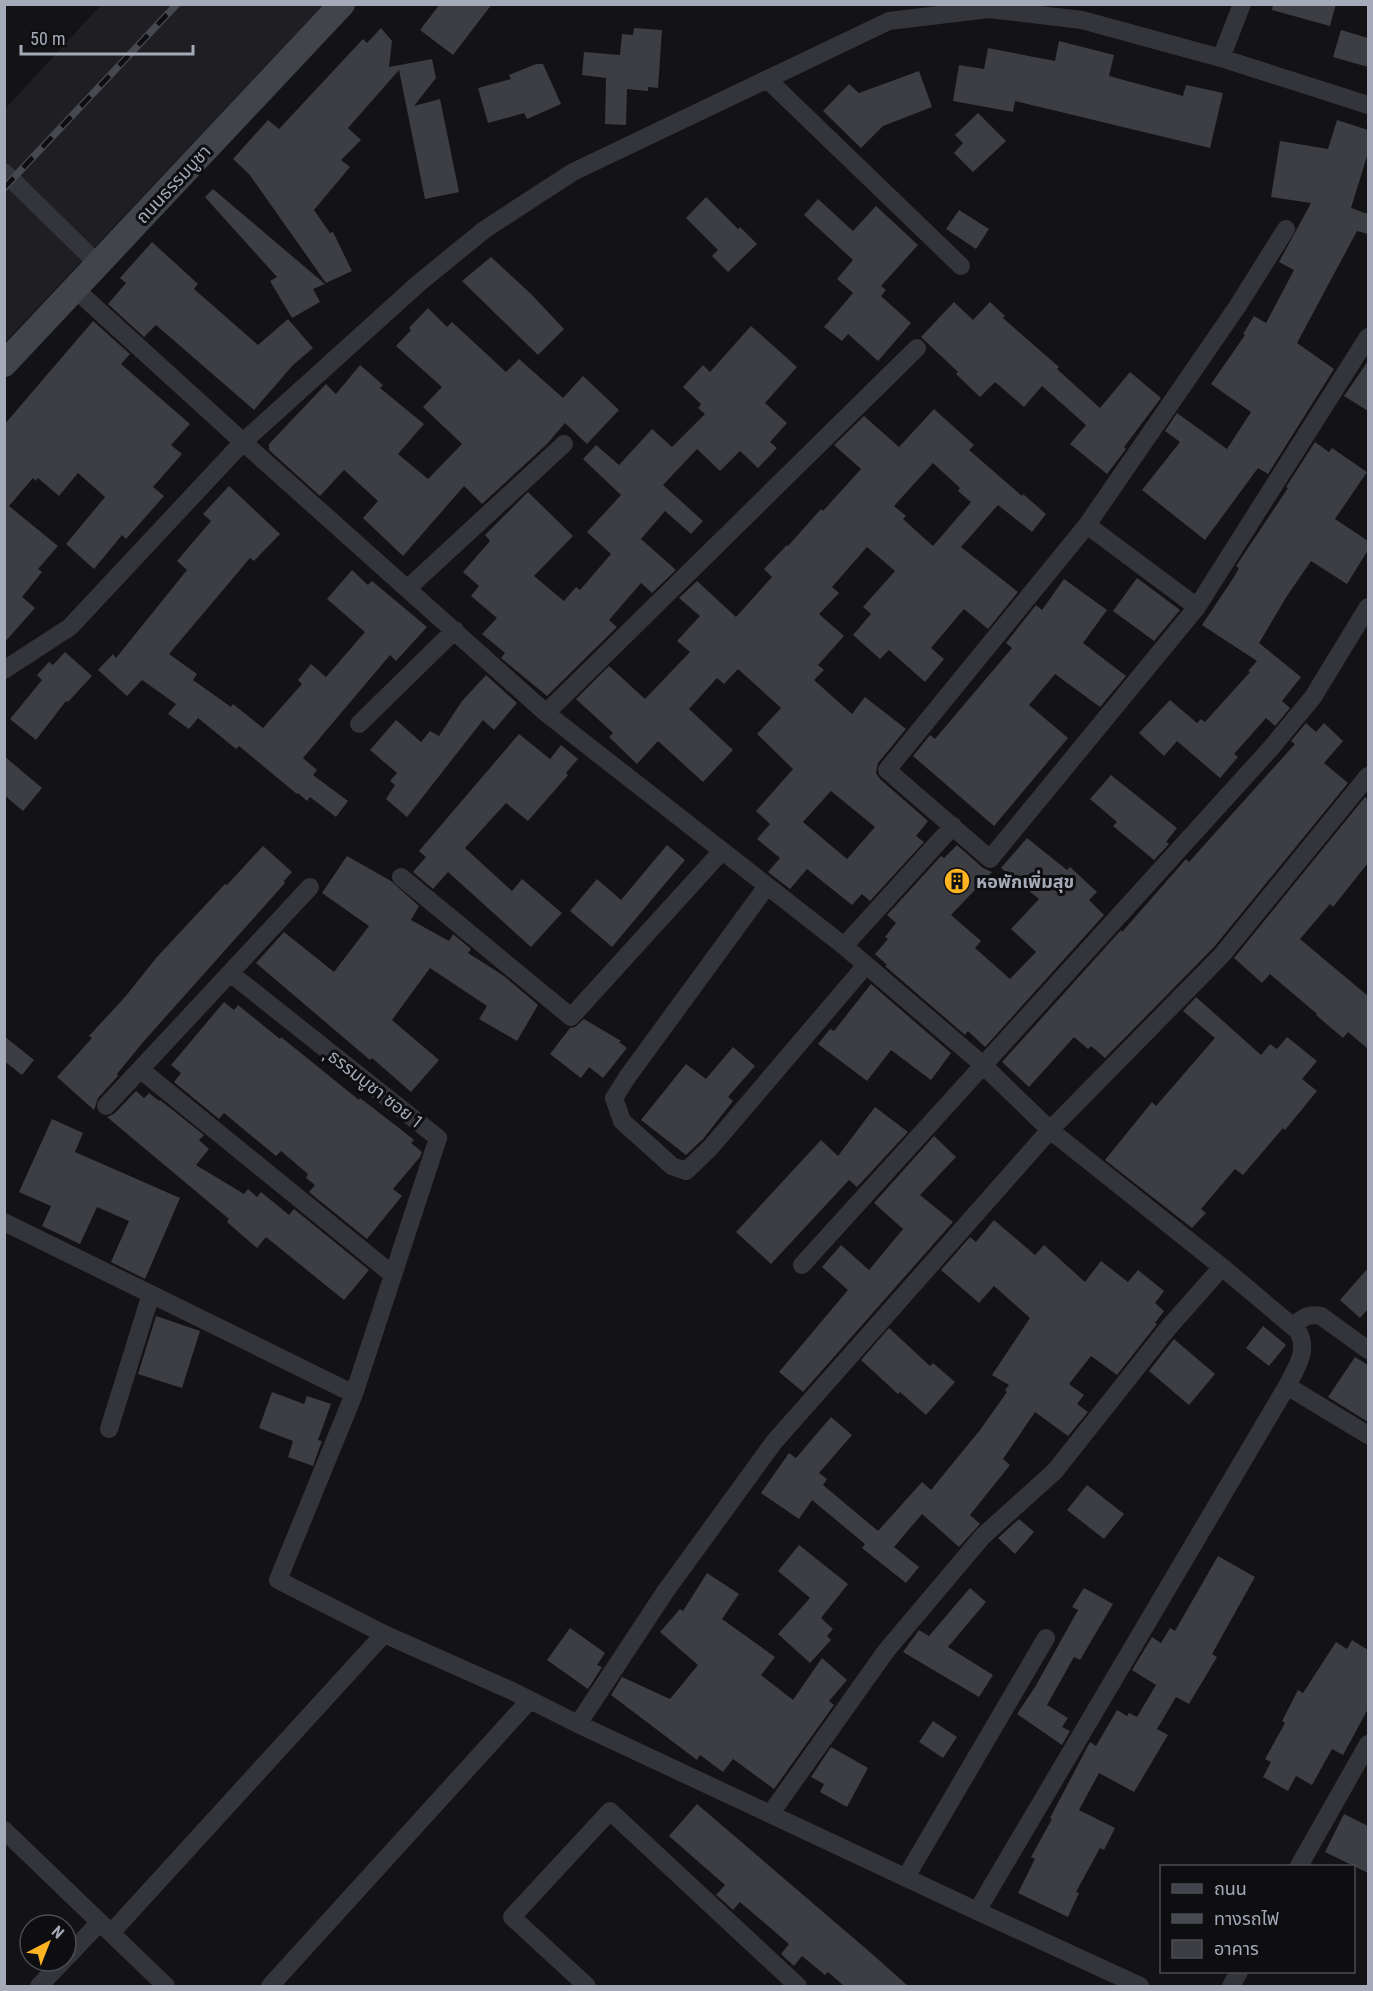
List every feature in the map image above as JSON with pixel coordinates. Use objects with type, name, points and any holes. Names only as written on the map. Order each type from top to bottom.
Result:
[{"type":"main road","name":"ถนนธรรมบูชา","points":[[4,364],[342,4]]},
{"type":"street","points":[[1221,58],[1242,4]]},
{"type":"street","points":[[4,670],[70,627],[243,442],[419,283],[484,230],[573,172],[767,79],[891,13],[989,9],[1083,12],[1368,105]]},
{"type":"street","points":[[767,79],[961,266]]},
{"type":"street","points":[[4,172],[98,264]]},
{"type":"street","points":[[1286,229],[1237,307],[1087,525],[887,770],[990,858],[1197,607],[1368,337]]},
{"type":"street","points":[[75,289],[546,713],[844,946],[983,1065],[1050,1130],[1222,1266],[1293,1326],[1301,1337],[1303,1356],[1287,1386],[977,1911]]},
{"type":"street","points":[[546,713],[917,348]]},
{"type":"street","points":[[408,588],[564,444]]},
{"type":"street","points":[[1087,525],[1197,607]]},
{"type":"street","points":[[802,1265],[1271,748],[1313,697],[1368,607]]},
{"type":"street","points":[[359,724],[455,630]]},
{"type":"street","points":[[578,1724],[664,1592],[774,1442],[1050,1130],[1222,955],[1368,776]]},
{"type":"street","points":[[844,946],[953,826]]},
{"type":"street","points":[[401,877],[570,1017],[722,851]]},
{"type":"street","points":[[767,886],[614,1098],[622,1121],[672,1166],[686,1171],[711,1147],[866,965]]},
{"type":"street","points":[[106,1106],[310,887]]},
{"type":"street","name":"ุธรรมบูชา ซอย 1","points":[[230,974],[438,1138],[354,1394],[278,1580],[384,1634]]},
{"type":"street","points":[[141,1070],[393,1275]]},
{"type":"street","points":[[4,1222],[354,1394]]},
{"type":"street","points":[[771,1813],[886,1651],[984,1536],[1055,1471],[1169,1327],[1222,1266]]},
{"type":"street","points":[[109,1429],[151,1294]]},
{"type":"street","points":[[1293,1326],[1305,1316],[1313,1314],[1322,1316],[1368,1350]]},
{"type":"street","points":[[1287,1386],[1368,1435]]},
{"type":"street","points":[[78,1948],[105,1928],[384,1634],[1140,1986]]},
{"type":"street","points":[[906,1877],[1046,1638]]},
{"type":"street","points":[[270,1986],[530,1700]]},
{"type":"street","points":[[1300,1865],[1368,1744]]},
{"type":"street","points":[[587,1986],[512,1917],[610,1811],[798,1986]]},
{"type":"street","points":[[4,1830],[166,1986]]},
{"type":"street","points":[[39,1986],[51,1973]]},
{"type":"shaded area","points":[[101,5],[323,5],[5,342],[4,110]]},
{"type":"building","points":[[440,4],[492,4],[453,55],[420,30]]},
{"type":"building","points":[[1273,4],[1336,4],[1330,26],[1272,10]]},
{"type":"building","points":[[381,28],[392,41],[389,67],[432,59],[436,78],[414,106],[440,99],[459,192],[425,199],[399,70],[348,128],[361,140],[341,160],[350,167],[314,210],[330,233],[333,232],[352,271],[326,283],[249,174],[233,159],[268,120],[279,129],[363,39],[367,43]]},
{"type":"building","points":[[634,28],[662,30],[658,88],[648,87],[648,91],[627,89],[626,125],[605,124],[606,78],[582,75],[584,52],[620,55],[622,34],[633,35]]},
{"type":"building","points":[[1341,30],[1368,38],[1368,67],[1333,57]]},
{"type":"building","points":[[1059,41],[1114,55],[1109,76],[1183,96],[1186,85],[1223,93],[1210,148],[1015,101],[1013,112],[953,101],[959,65],[984,69],[988,48],[1055,61]]},
{"type":"building","points":[[536,64],[543,64],[561,104],[527,119],[524,113],[488,123],[478,88],[511,79],[509,75]]},
{"type":"building","points":[[919,71],[932,107],[883,126],[861,148],[823,111],[849,84],[859,93]]},
{"type":"building","points":[[978,113],[1006,141],[973,172],[954,153],[963,143],[955,135]]},
{"type":"building","points":[[1337,120],[1368,130],[1368,153],[1351,208],[1368,214],[1368,234],[1357,231],[1297,343],[1334,369],[1268,474],[1258,468],[1205,540],[1142,490],[1180,442],[1165,431],[1177,413],[1227,449],[1251,412],[1211,384],[1245,335],[1243,334],[1254,316],[1266,323],[1294,270],[1279,262],[1311,203],[1271,197],[1280,141],[1328,149]]},
{"type":"building","points":[[213,189],[325,284],[313,289],[320,302],[292,318],[270,281],[277,277],[205,197]]},
{"type":"building","points":[[706,197],[738,229],[740,227],[757,244],[728,272],[712,256],[718,250],[686,218]]},
{"type":"building","points":[[818,199],[853,231],[876,206],[918,245],[881,286],[886,290],[881,296],[911,323],[878,361],[848,334],[842,341],[824,327],[853,293],[837,279],[853,260],[804,215]]},
{"type":"building","points":[[959,210],[989,229],[976,249],[946,229]]},
{"type":"building","points":[[152,242],[198,284],[194,289],[258,345],[288,319],[313,348],[293,365],[254,410],[156,325],[144,337],[108,304],[126,283],[120,278]]},
{"type":"building","points":[[491,257],[564,329],[538,355],[462,281]]},
{"type":"building","points":[[954,302],[973,320],[990,302],[1005,316],[1003,318],[1059,367],[1057,369],[1100,408],[1130,372],[1161,398],[1107,474],[1070,444],[1086,425],[1042,386],[1024,407],[995,382],[980,397],[956,374],[958,372],[921,337]]},
{"type":"building","points":[[428,308],[447,327],[452,322],[506,372],[519,359],[563,398],[583,376],[619,410],[587,444],[565,423],[547,444],[482,504],[464,486],[403,556],[363,518],[378,501],[344,470],[320,496],[269,450],[269,444],[326,384],[336,394],[360,365],[383,385],[380,388],[424,424],[398,454],[428,479],[462,444],[423,407],[442,387],[396,346]]},
{"type":"building","points":[[93,321],[130,354],[121,364],[190,424],[171,445],[182,454],[153,487],[164,496],[126,539],[122,535],[94,569],[66,544],[105,497],[78,473],[59,496],[38,478],[35,481],[33,478],[9,506],[58,546],[38,569],[42,572],[22,597],[35,608],[4,643],[4,425]]},
{"type":"building","points":[[751,326],[797,367],[765,403],[787,423],[770,442],[777,448],[758,468],[740,451],[720,471],[697,449],[663,485],[703,521],[691,534],[665,511],[641,539],[676,570],[652,593],[641,583],[609,620],[617,627],[547,696],[501,658],[505,653],[482,634],[497,618],[471,596],[479,586],[463,572],[490,541],[485,535],[528,492],[573,536],[534,576],[564,601],[576,587],[580,590],[611,554],[587,532],[621,495],[583,459],[596,445],[619,465],[652,429],[672,447],[705,414],[698,408],[701,404],[683,387],[703,365],[710,372]]},
{"type":"building","points":[[1368,361],[1368,411],[1344,396]]},
{"type":"building","points":[[934,409],[974,445],[969,450],[1046,514],[1032,532],[998,505],[961,547],[1018,592],[988,629],[964,609],[931,648],[944,659],[925,682],[889,650],[880,659],[853,635],[871,614],[863,607],[895,571],[867,547],[832,587],[839,593],[819,614],[844,636],[818,665],[824,670],[814,680],[852,714],[865,697],[906,729],[878,763],[876,773],[928,821],[916,836],[924,842],[870,901],[862,894],[852,905],[807,869],[790,889],[768,872],[780,858],[757,839],[770,824],[756,811],[793,769],[757,734],[781,708],[738,669],[724,684],[717,678],[689,709],[733,750],[703,782],[658,741],[637,764],[609,737],[613,733],[576,699],[609,666],[645,699],[690,652],[677,641],[700,616],[679,598],[697,581],[736,617],[772,577],[764,569],[821,509],[823,511],[861,469],[834,445],[864,416],[899,447]],"holes":[[[933,463],[960,488],[958,491],[971,502],[933,546],[903,519],[906,516],[894,506]],[[831,791],[875,827],[847,859],[803,822]]]},
{"type":"building","points":[[1315,442],[1329,452],[1332,448],[1367,472],[1335,519],[1368,541],[1368,550],[1347,584],[1311,561],[1287,596],[1259,643],[1301,677],[1282,701],[1290,708],[1275,726],[1266,718],[1234,754],[1238,757],[1220,778],[1177,741],[1164,756],[1139,733],[1170,700],[1197,723],[1201,719],[1205,722],[1250,672],[1248,671],[1257,661],[1202,625],[1234,577],[1239,568],[1236,566],[1288,488],[1286,487]]},
{"type":"building","points":[[229,486],[280,534],[254,561],[250,558],[169,654],[197,674],[193,680],[231,707],[233,704],[263,728],[302,684],[298,680],[311,664],[326,677],[365,632],[327,599],[352,570],[368,585],[372,581],[427,627],[396,661],[390,655],[303,758],[317,770],[313,775],[348,801],[336,817],[310,797],[307,801],[297,794],[239,746],[236,749],[198,718],[189,729],[168,714],[176,704],[142,680],[127,696],[98,670],[113,654],[116,658],[187,570],[177,561],[211,521],[203,514]]},
{"type":"building","points":[[1137,578],[1180,610],[1154,641],[1113,611]]},
{"type":"building","points":[[1064,579],[1107,610],[1083,643],[1126,676],[1100,707],[1055,674],[1029,705],[1068,738],[994,826],[913,756],[930,735],[935,739],[1012,648],[1006,643],[1036,605],[1042,610]]},
{"type":"building","points":[[65,652],[92,676],[68,702],[66,701],[36,740],[10,719],[42,680],[37,675],[49,662],[53,665]]},
{"type":"building","points":[[486,675],[517,703],[494,730],[483,720],[407,817],[386,799],[395,785],[390,781],[397,773],[370,750],[396,720],[421,742],[430,731],[439,736],[462,701]]},
{"type":"building","points":[[1306,723],[1316,732],[1324,723],[1343,741],[1324,763],[1348,783],[1214,947],[1105,1058],[1091,1046],[1088,1049],[1074,1037],[1029,1087],[1002,1062],[1186,859],[1189,862],[1295,744],[1291,741]]},
{"type":"building","points":[[519,734],[550,759],[561,745],[578,759],[566,773],[568,775],[528,821],[506,803],[465,848],[512,891],[522,879],[562,913],[531,947],[448,872],[433,889],[413,872],[426,857],[419,851]]},
{"type":"building","points":[[4,756],[42,788],[23,811],[4,795]]},
{"type":"building","points":[[1111,775],[1177,828],[1166,842],[1169,844],[1154,860],[1113,826],[1117,822],[1090,799]]},
{"type":"building","points":[[1365,797],[1368,799],[1368,863],[1333,907],[1330,904],[1300,939],[1368,996],[1368,1049],[1348,1032],[1343,1038],[1270,974],[1262,983],[1234,958]]},
{"type":"building","points":[[1027,838],[1067,870],[1070,867],[1097,892],[1089,900],[1104,915],[985,1047],[968,1031],[965,1035],[885,966],[887,965],[875,954],[888,939],[885,937],[896,923],[887,915],[941,856],[944,858],[957,845],[983,868],[992,872],[951,915],[981,941],[975,948],[1010,979],[1036,952],[1011,929],[1039,899],[1001,868]]},
{"type":"building","points":[[667,845],[685,860],[612,947],[570,911],[597,879],[621,900]]},
{"type":"building","points":[[263,846],[292,872],[284,881],[285,883],[144,1041],[98,1098],[94,1110],[57,1077],[92,1038],[89,1036],[125,997],[157,957]]},
{"type":"building","points":[[347,856],[391,881],[419,906],[411,920],[449,941],[453,934],[471,949],[468,953],[504,976],[538,1005],[517,1041],[479,1019],[487,1006],[430,968],[392,1020],[439,1060],[411,1092],[256,963],[284,932],[334,972],[369,926],[322,893]]},
{"type":"building","points":[[871,984],[951,1053],[931,1080],[891,1050],[867,1081],[818,1044],[830,1029],[834,1031]]},
{"type":"building","points":[[1196,997],[1261,1055],[1270,1044],[1277,1049],[1287,1037],[1317,1061],[1302,1079],[1317,1091],[1243,1175],[1235,1169],[1201,1209],[1206,1213],[1192,1228],[1105,1160],[1152,1102],[1156,1106],[1215,1038],[1183,1011]]},
{"type":"building","points":[[224,1002],[234,1010],[238,1005],[280,1039],[281,1037],[359,1100],[360,1098],[414,1140],[411,1143],[422,1152],[393,1189],[402,1196],[367,1239],[309,1192],[315,1185],[306,1178],[308,1174],[281,1151],[276,1156],[224,1113],[219,1119],[174,1082],[181,1073],[171,1065]]},
{"type":"building","points":[[584,1019],[621,1041],[619,1042],[627,1048],[603,1078],[589,1067],[581,1078],[550,1054],[570,1028],[575,1027]]},
{"type":"building","points":[[4,1036],[34,1060],[22,1075],[4,1061]]},
{"type":"building","points":[[733,1047],[755,1066],[728,1097],[733,1101],[703,1139],[686,1155],[641,1120],[686,1064],[706,1079]]},
{"type":"building","points":[[136,1091],[144,1098],[149,1093],[160,1100],[204,1135],[199,1140],[209,1149],[196,1165],[244,1194],[248,1189],[257,1197],[261,1192],[289,1215],[294,1209],[369,1270],[344,1300],[266,1237],[257,1248],[227,1222],[229,1219],[107,1117],[114,1114]]},
{"type":"building","points":[[875,1107],[908,1132],[857,1187],[849,1180],[771,1264],[736,1232],[821,1140],[838,1156]]},
{"type":"building","points":[[52,1119],[83,1133],[75,1152],[180,1198],[145,1279],[111,1262],[129,1221],[97,1207],[80,1244],[42,1226],[51,1206],[19,1192]]},
{"type":"building","points":[[934,1136],[956,1157],[920,1195],[953,1222],[803,1392],[779,1372],[848,1290],[822,1267],[841,1245],[869,1270],[903,1229],[874,1203]]},
{"type":"building","points":[[994,1220],[1035,1255],[1044,1245],[1085,1282],[1101,1261],[1128,1282],[1138,1270],[1164,1291],[1155,1303],[1164,1311],[1155,1323],[1157,1324],[1117,1375],[1091,1356],[1069,1384],[1084,1395],[1077,1404],[1088,1412],[1068,1436],[1035,1412],[1003,1459],[1010,1465],[970,1515],[980,1524],[959,1547],[922,1514],[894,1547],[919,1567],[906,1583],[862,1548],[865,1544],[812,1500],[799,1519],[761,1493],[789,1453],[796,1458],[831,1417],[852,1435],[819,1473],[827,1479],[823,1485],[878,1531],[922,1482],[931,1490],[980,1430],[1007,1392],[1005,1390],[1009,1385],[992,1375],[1030,1318],[994,1286],[979,1303],[941,1270],[970,1237],[976,1242]]},
{"type":"building","points":[[1368,1268],[1368,1309],[1360,1318],[1340,1300]]},
{"type":"building","points":[[156,1316],[200,1331],[182,1388],[138,1374]]},
{"type":"building","points":[[1263,1326],[1286,1345],[1269,1366],[1246,1348]]},
{"type":"building","points":[[889,1328],[930,1366],[933,1363],[955,1382],[926,1415],[900,1392],[898,1394],[861,1360]]},
{"type":"building","points":[[1174,1339],[1215,1374],[1189,1405],[1149,1371]]},
{"type":"building","points":[[1355,1357],[1368,1365],[1368,1422],[1328,1397]]},
{"type":"building","points":[[272,1392],[304,1404],[307,1396],[331,1404],[318,1440],[322,1441],[313,1466],[288,1457],[293,1441],[259,1428]]},
{"type":"building","points":[[1087,1485],[1124,1514],[1104,1539],[1067,1510]]},
{"type":"building","points":[[1019,1519],[1034,1532],[1015,1554],[998,1538]]},
{"type":"building","points":[[799,1545],[848,1584],[821,1618],[833,1629],[827,1636],[831,1640],[810,1663],[778,1634],[810,1598],[778,1571]]},
{"type":"building","points":[[1218,1556],[1255,1577],[1212,1654],[1217,1657],[1189,1704],[1176,1697],[1157,1729],[1168,1735],[1134,1792],[1099,1773],[1079,1810],[1115,1828],[1104,1850],[1100,1848],[1076,1892],[1079,1893],[1068,1917],[1018,1893],[1035,1859],[1031,1857],[1090,1742],[1096,1746],[1117,1710],[1127,1716],[1129,1713],[1137,1717],[1156,1685],[1132,1670],[1152,1637],[1161,1643],[1170,1628],[1175,1631]]},
{"type":"building","points":[[707,1573],[739,1594],[722,1619],[775,1657],[761,1675],[793,1700],[822,1658],[847,1680],[829,1701],[834,1705],[774,1789],[733,1759],[723,1772],[700,1755],[697,1760],[611,1695],[622,1677],[670,1699],[698,1665],[660,1632],[680,1609],[683,1611]]},
{"type":"building","points":[[970,1588],[986,1602],[948,1647],[993,1675],[979,1697],[903,1652],[919,1630],[929,1636]]},
{"type":"building","points":[[1084,1588],[1113,1604],[1080,1660],[1074,1657],[1047,1705],[1068,1718],[1062,1727],[1070,1731],[1062,1745],[1017,1714],[1035,1687],[1078,1610],[1072,1607]]},
{"type":"building","points":[[570,1628],[605,1653],[597,1665],[602,1667],[588,1689],[547,1660]]},
{"type":"building","points":[[1352,1640],[1368,1650],[1368,1709],[1343,1755],[1332,1749],[1312,1785],[1296,1776],[1288,1791],[1263,1777],[1271,1762],[1265,1759],[1285,1723],[1282,1721],[1298,1690],[1303,1693],[1336,1642],[1347,1649]]},
{"type":"building","points":[[933,1721],[957,1737],[943,1758],[919,1742]]},
{"type":"building","points":[[831,1747],[868,1768],[847,1807],[820,1792],[824,1784],[811,1777]]},
{"type":"building","points":[[697,1804],[908,1986],[844,1986],[828,1972],[825,1975],[802,1956],[794,1966],[781,1954],[789,1944],[740,1902],[733,1910],[716,1895],[725,1885],[669,1836]]},
{"type":"building","points":[[1344,1814],[1368,1826],[1368,1873],[1325,1852]]},
{"type":"railway","points":[[4,188],[177,4]]},
{"type":"place","name":"หอพักเพิ่มสุข","points":[[957,881]]}]
